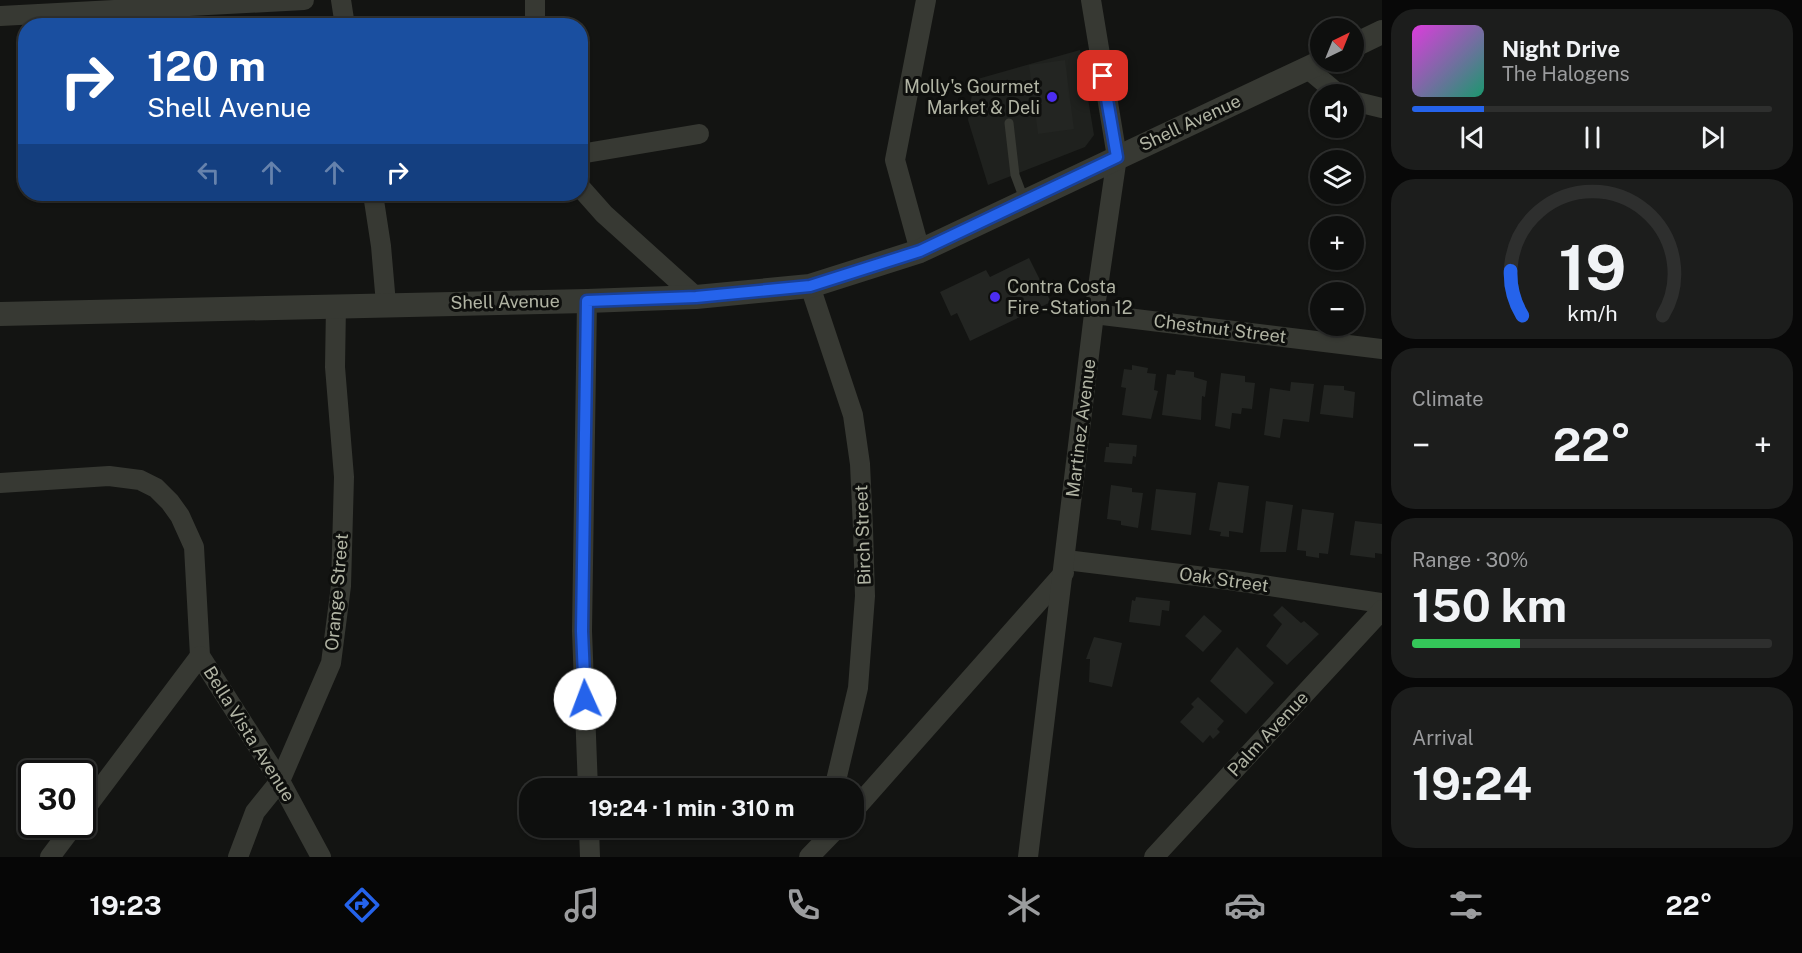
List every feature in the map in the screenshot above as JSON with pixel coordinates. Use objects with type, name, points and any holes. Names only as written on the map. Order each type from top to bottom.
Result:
[{"type":"street","points":[[0,16],[304,0]]},
{"type":"street","points":[[341,0],[344,18]]},
{"type":"street","points":[[535,0],[535,18]]},
{"type":"street","points":[[920,251],[895,160],[926,0]]},
{"type":"street","name":"Martinez Avenue","points":[[1028,857],[1094,314],[1117,157],[1091,0]]},
{"type":"street","points":[[1364,41],[1382,32]]},
{"type":"street","name":"Shell Avenue","points":[[0,314],[587,301],[696,297],[810,286],[920,251],[1310,67]]},
{"type":"street","points":[[1320,72],[1330,84]]},
{"type":"street","points":[[1364,104],[1382,108]]},
{"type":"street","points":[[588,153],[699,134]]},
{"type":"street","points":[[588,196],[604,214],[696,297]]},
{"type":"street","points":[[374,201],[386,304]]},
{"type":"street","name":"Birch Street","points":[[810,286],[853,415],[860,464],[865,596],[858,688],[837,778]]},
{"type":"street","points":[[587,301],[582,631],[588,778]]},
{"type":"street","name":"Orange Street","points":[[238,857],[255,812],[280,781],[331,663],[341,586],[344,477],[335,367],[336,305]]},
{"type":"street","name":"Chestnut Street","points":[[1094,314],[1382,349]]},
{"type":"street","name":"Bella Vista Avenue","points":[[0,483],[109,476],[140,480],[156,488],[180,516],[194,547],[200,656],[280,781],[321,857]]},
{"type":"street","points":[[864,798],[1065,567]]},
{"type":"street","name":"Oak Street","points":[[1065,567],[1382,603]]},
{"type":"street","name":"Palm Avenue","points":[[1154,857],[1382,610]]},
{"type":"street","points":[[96,794],[200,656]]},
{"type":"street","points":[[50,857],[64,838]]},
{"type":"street","points":[[589,838],[590,857]]},
{"type":"street","points":[[809,857],[827,838]]},
{"type":"lane","points":[[1009,123],[1015,175],[1026,202]]},
{"type":"shaded area","points":[[1080,50],[1094,135],[1085,147],[988,185],[968,120],[974,80]]},
{"type":"building","name":"Molly's Gourmet Market & Deli","points":[[1065,60],[1074,129],[1038,134],[1029,65]]},
{"type":"building","name":"Contra Costa Fire - Station 12","points":[[1029,258],[1051,302],[970,341],[957,313],[951,316],[940,292],[986,270],[990,277]]},
{"type":"building","points":[[1132,365],[1148,368],[1147,373],[1156,374],[1154,390],[1158,391],[1151,419],[1122,415],[1126,388],[1121,387],[1124,369],[1132,370]]},
{"type":"building","points":[[1176,370],[1194,372],[1194,377],[1207,381],[1205,397],[1202,396],[1201,420],[1162,415],[1167,374],[1175,375]]},
{"type":"building","points":[[1221,373],[1245,376],[1245,382],[1255,383],[1252,409],[1242,408],[1241,414],[1232,413],[1230,429],[1215,426]]},
{"type":"building","points":[[1291,382],[1314,384],[1309,422],[1283,419],[1280,438],[1264,435],[1270,388],[1290,391]]},
{"type":"building","points":[[1324,385],[1344,386],[1344,390],[1355,392],[1353,418],[1320,414]]},
{"type":"building","points":[[1109,443],[1137,445],[1136,457],[1133,456],[1132,464],[1104,462],[1106,447],[1109,447]]},
{"type":"building","points":[[1218,482],[1249,486],[1243,533],[1229,531],[1229,537],[1220,536],[1221,532],[1209,530]]},
{"type":"building","points":[[1111,485],[1132,488],[1132,492],[1143,493],[1138,528],[1121,525],[1121,521],[1107,519]]},
{"type":"building","points":[[1156,489],[1196,493],[1191,535],[1151,530]]},
{"type":"building","points":[[1266,501],[1293,505],[1286,552],[1260,552]]},
{"type":"building","points":[[1302,509],[1334,513],[1328,554],[1319,553],[1319,558],[1306,556],[1306,551],[1297,550]]},
{"type":"building","points":[[1355,521],[1382,524],[1382,554],[1375,553],[1375,558],[1350,555]]},
{"type":"building","points":[[1136,597],[1170,601],[1169,611],[1162,610],[1160,626],[1129,622],[1132,600],[1135,601]]},
{"type":"building","points":[[1282,606],[1301,623],[1304,621],[1319,634],[1287,665],[1266,646],[1282,624],[1273,615]]},
{"type":"building","points":[[1204,615],[1222,631],[1203,652],[1185,636]]},
{"type":"building","points":[[1094,637],[1122,643],[1112,687],[1089,682],[1090,659],[1086,659]]},
{"type":"building","points":[[1237,647],[1274,683],[1246,714],[1210,681]]},
{"type":"building","points":[[1198,697],[1224,721],[1217,729],[1220,732],[1213,739],[1210,735],[1203,743],[1180,722],[1194,707],[1191,704]]},
{"type":"place","name":"Molly's Gourmet Market & Deli","points":[[1052,97]]},
{"type":"place","name":"Contra Costa Fire - Station 12","points":[[995,297]]},
{"type":"route","points":[[585,699],[582,631],[587,301],[696,297],[810,286],[920,251],[1007,212],[1117,157],[1103,76]]}]
